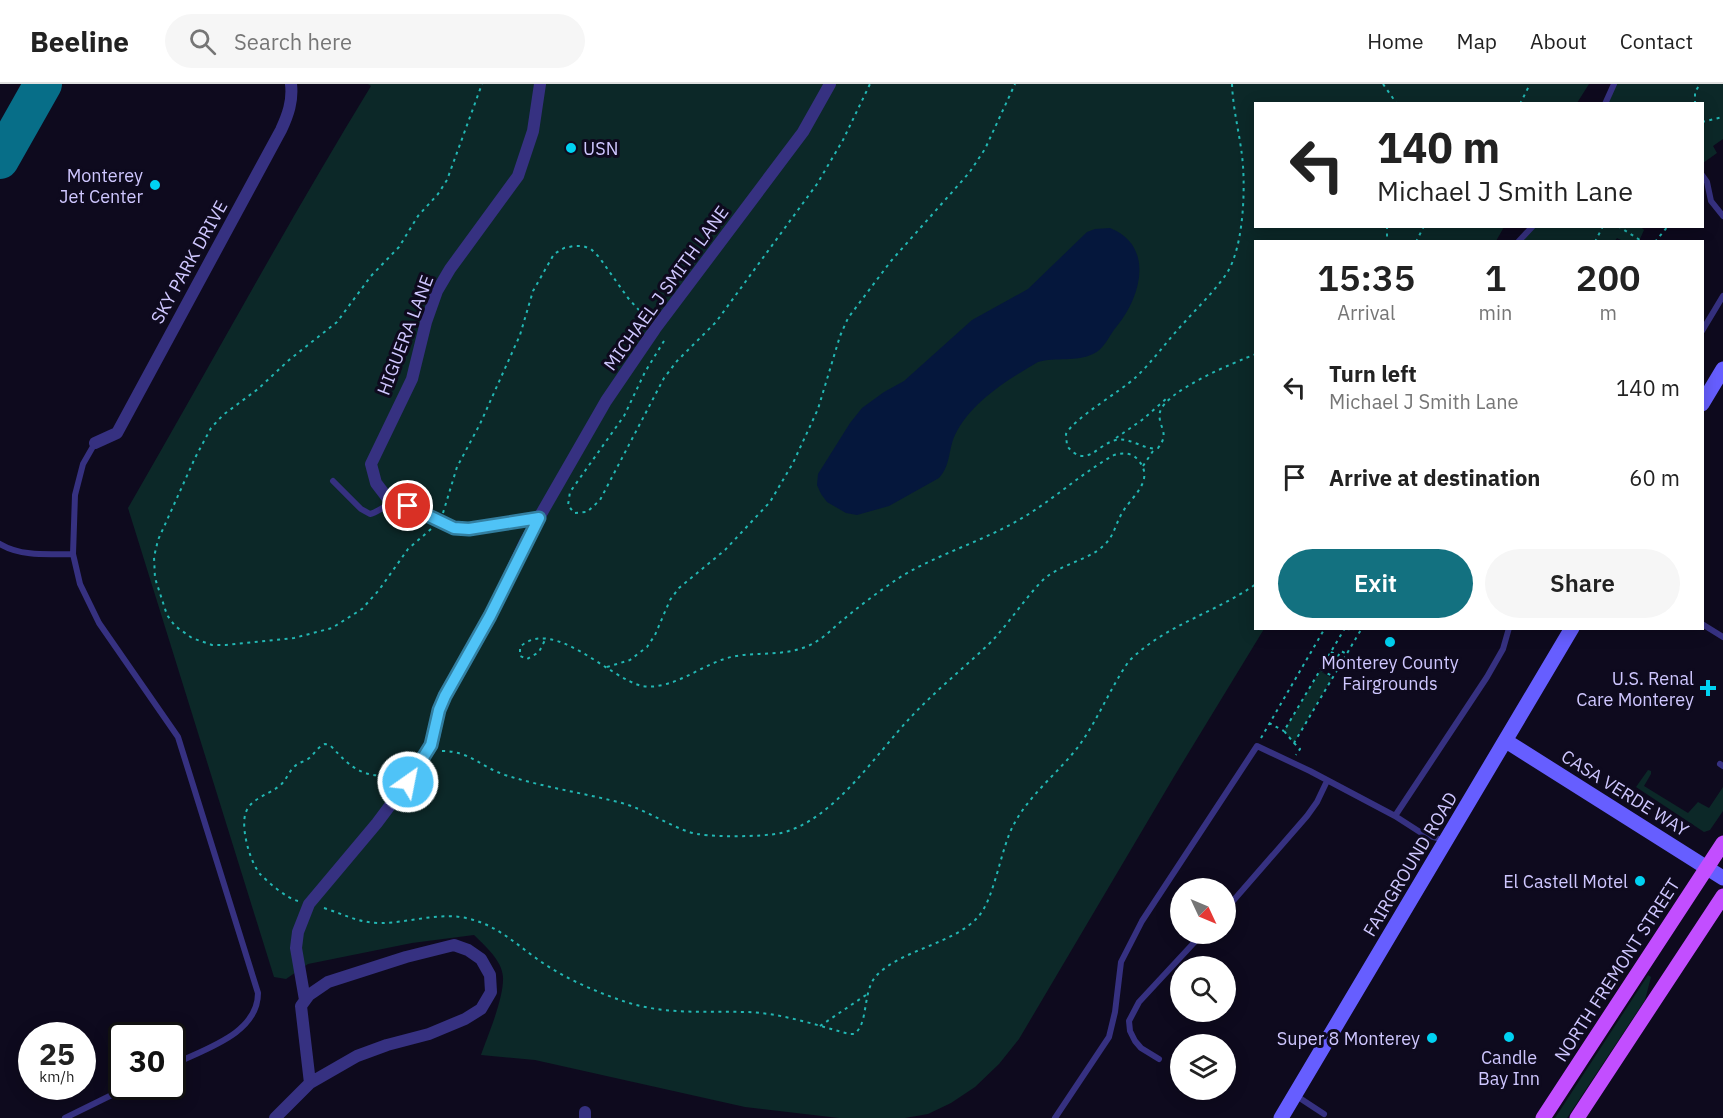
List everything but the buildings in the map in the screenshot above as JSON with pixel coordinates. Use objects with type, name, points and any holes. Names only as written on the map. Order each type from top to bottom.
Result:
[{"type":"main road","name":"NORTH FREMONT STREET","points":[[1544,1118],[1723,843]]},
{"type":"main road","points":[[1577,1118],[1723,896]]},
{"type":"street","name":"SKY PARK DRIVE","points":[[95,443],[117,433],[128,413],[281,130],[289,112],[291,84]]},
{"type":"street","name":"HIGUERA LANE","points":[[392,504],[376,483],[371,464],[411,379],[437,291],[450,269],[518,176],[533,131],[540,84]]},
{"type":"street","name":"MICHAEL J SMITH LANE","points":[[310,1083],[301,1006],[305,1000],[296,948],[301,920],[309,904],[384,814],[427,753],[434,738],[439,710],[445,696],[490,616],[539,518],[606,401],[655,329],[803,132],[830,84]]},
{"type":"street","points":[[1704,401],[1721,376]]},
{"type":"street","name":"FAIRGROUND ROAD","points":[[1281,1118],[1571,630]]},
{"type":"street","name":"CASA VERDE WAY","points":[[1506,741],[1723,878]]},
{"type":"street","points":[[275,1118],[310,1083],[357,1056],[429,1034],[465,1019],[481,1009],[491,992],[490,975],[481,959],[468,950],[454,945],[406,957],[328,982],[305,1000]]},
{"type":"lane","points":[[1606,102],[1614,84]]},
{"type":"lane","points":[[1704,178],[1711,201],[1723,216]]},
{"type":"lane","points":[[1520,240],[1531,228]]},
{"type":"lane","points":[[1704,328],[1723,296]]},
{"type":"lane","points":[[95,443],[83,464],[75,495],[73,554],[80,584],[99,623],[178,737],[258,993],[258,1004],[247,1024],[236,1033],[186,1058]]},
{"type":"lane","points":[[333,481],[361,509],[370,514],[392,504],[408,506],[454,528],[469,529],[539,518]]},
{"type":"lane","points":[[0,544],[10,550],[28,553],[73,554]]},
{"type":"lane","points":[[1704,625],[1723,638]]},
{"type":"lane","points":[[1395,816],[1487,677],[1503,649],[1508,630]]},
{"type":"lane","points":[[1055,1118],[1109,1036],[1116,1011],[1121,962],[1142,921],[1257,746],[1395,816],[1423,834],[1446,841]]},
{"type":"lane","points":[[1236,898],[1307,816],[1327,781]]},
{"type":"lane","points":[[1159,1059],[1141,1048],[1135,1041],[1130,1032],[1129,1021],[1139,1002],[1193,944]]},
{"type":"lane","points":[[1295,1095],[1324,1114]]},
{"type":"lane","points":[[65,1118],[108,1097]]},
{"type":"path","points":[[482,84],[447,180],[418,216],[399,247],[371,276],[337,322],[289,360],[258,389],[223,415],[211,428],[158,540],[154,557],[155,578],[163,605],[171,621],[185,634],[200,642],[226,645],[314,634],[343,622],[362,609],[379,590],[408,549],[439,522],[458,467],[520,334],[533,291],[555,254],[564,248],[574,246],[591,249],[607,267],[628,298],[662,335],[663,342],[645,372],[624,416],[570,492],[568,505],[574,513],[587,512],[600,500],[664,378],[677,361],[716,322],[817,184],[843,140],[870,84]]},
{"type":"path","points":[[605,668],[630,660],[647,647],[655,635],[670,600],[679,588],[725,550],[770,502],[793,463],[818,409],[840,336],[848,318],[891,261],[969,173],[985,149],[1015,84]]},
{"type":"path","points":[[1174,395],[1092,454],[1084,456],[1067,446],[1066,435],[1073,425],[1126,386],[1151,362],[1227,274],[1235,256],[1244,187],[1232,84]]},
{"type":"path","points":[[1383,84],[1396,102]]},
{"type":"path","points":[[1521,102],[1530,84]]},
{"type":"path","points":[[1695,102],[1695,92],[1700,84]]},
{"type":"path","points":[[1704,122],[1723,117]]},
{"type":"path","points":[[1621,228],[1639,240]]},
{"type":"path","points":[[1657,240],[1666,228]]},
{"type":"path","points":[[1143,467],[1155,448],[1161,444],[1164,434],[1160,413],[1167,400],[1222,367],[1254,355]]},
{"type":"path","points":[[1107,444],[1119,439],[1155,448]]},
{"type":"path","points":[[427,753],[440,751],[463,753],[504,775],[621,803],[701,835],[769,835],[791,830],[812,819],[850,787],[908,719],[1002,629],[1043,580],[1106,544],[1116,531],[1122,512],[1141,487],[1144,476],[1143,467],[1131,454],[1114,455],[1015,522],[901,577],[859,607],[822,638],[806,647],[773,654],[729,658],[712,663],[671,683],[653,687],[633,682],[568,645],[546,638],[527,642],[520,647],[520,656],[527,659],[536,656],[546,638]]},
{"type":"path","points":[[399,775],[380,776],[358,772],[330,745],[325,744],[316,750],[308,759],[296,766],[283,784],[251,803],[246,810],[243,825],[246,840],[260,874],[293,900],[369,923],[454,917],[472,919],[504,934],[554,970],[604,994],[627,1002],[673,1011],[765,1014],[849,1034],[857,1032],[862,1023],[866,995],[881,971],[958,932],[981,913],[989,896],[1006,838],[1019,814],[1079,746],[1129,661],[1139,650],[1164,633],[1234,598],[1254,585]]},
{"type":"path","points":[[1257,746],[1324,630]]},
{"type":"path","points":[[1284,731],[1345,630]]},
{"type":"path","points":[[1269,723],[1284,731],[1294,743],[1360,630]]},
{"type":"path","points":[[1331,652],[1338,656],[1341,651],[1347,654]]},
{"type":"path","points":[[1321,670],[1334,677]]},
{"type":"path","points":[[820,1026],[866,995]]},
{"type":"green space","points":[[368,84],[1589,84],[1578,102],[1254,102],[1254,228],[1503,228],[1497,240],[1254,240],[1254,630],[1263,630],[1019,1039],[999,1064],[975,1087],[951,1103],[928,1114],[905,1118],[839,1118],[745,1107],[535,1060],[481,1055],[498,1006],[503,977],[496,959],[474,935],[412,943],[308,964],[286,979],[274,977],[128,508],[371,86]]},
{"type":"green space","points":[[1614,84],[1723,84],[1723,139],[1713,146],[1717,153],[1704,162],[1704,102],[1606,102]]},
{"type":"green space","points":[[1532,228],[1642,228],[1644,230],[1639,240],[1617,238],[1616,240],[1520,240]]},
{"type":"green space","points":[[1320,671],[1332,678],[1294,743],[1284,731]]},
{"type":"green space","points":[[1648,770],[1651,774],[1644,786],[1688,813],[1698,802],[1709,808],[1723,787],[1723,811],[1710,830],[1704,832],[1636,787]]},
{"type":"green space","points":[[1648,975],[1651,977],[1645,1000],[1567,1118],[1555,1118]]},
{"type":"water","points":[[1110,228],[1124,236],[1133,247],[1138,259],[1139,273],[1132,301],[1101,349],[1080,358],[1038,362],[1002,384],[980,402],[962,423],[955,435],[946,468],[939,478],[889,506],[857,515],[846,513],[827,502],[817,485],[818,474],[862,408],[904,381],[972,320],[1028,289],[1087,232]]},
{"type":"taxiway","points":[[0,160],[43,84]]},
{"type":"place","name":"USN","points":[[571,148]]},
{"type":"place","name":"Monterey Jet Center","points":[[155,185]]},
{"type":"place","name":"Monterey County Fairgrounds","points":[[1390,642]]},
{"type":"place","name":"U.S. Renal Care Monterey","points":[[1708,688]]},
{"type":"place","name":"El Castell Motel","points":[[1640,881]]},
{"type":"place","name":"Candle Bay Inn","points":[[1509,1037]]},
{"type":"place","name":"Super 8 Monterey","points":[[1432,1038]]},
{"type":"route","points":[[408,506],[454,528],[469,529],[539,518],[490,616],[445,696],[439,710],[431,745],[408,782]]}]
